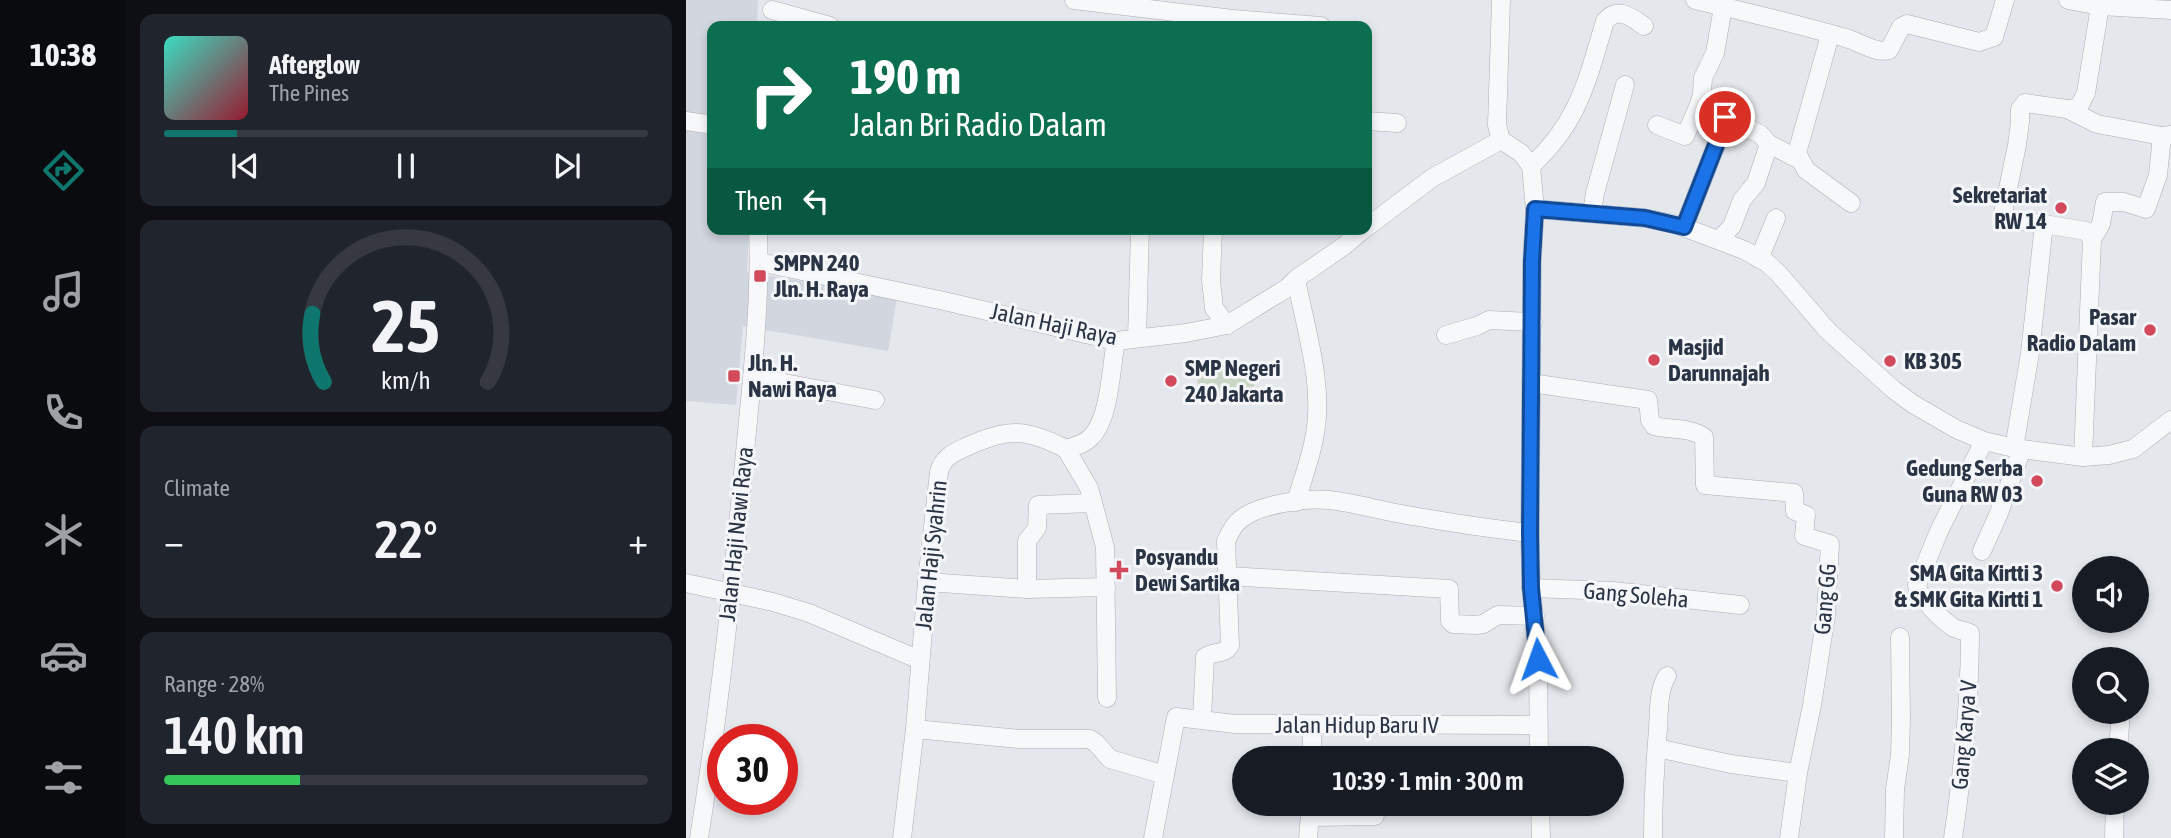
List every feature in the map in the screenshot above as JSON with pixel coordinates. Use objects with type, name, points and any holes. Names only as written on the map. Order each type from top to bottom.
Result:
[{"type":"street","points":[[1074,0],[1225,21]]},
{"type":"street","points":[[1502,0],[1497,125],[1501,139],[1521,153],[1531,166],[1535,209],[1532,261],[1530,533],[1531,588],[1538,659],[1539,746]]},
{"type":"street","points":[[1695,0],[1830,35],[1883,52],[1889,50],[1900,27],[1907,24],[1979,42],[1989,40],[1994,37],[2005,0]]},
{"type":"street","points":[[2068,0],[2100,6],[2171,10]]},
{"type":"street","points":[[2067,110],[2078,108],[2086,93],[2100,6]]},
{"type":"street","points":[[1657,125],[1685,136],[1699,106],[1703,78],[1715,53],[1723,7]]},
{"type":"street","points":[[772,12],[809,21]]},
{"type":"street","points":[[1531,166],[1548,150],[1573,115],[1585,87],[1605,21],[1616,13],[1629,16],[1644,26]]},
{"type":"street","points":[[1798,159],[1797,147],[1830,35]]},
{"type":"street","points":[[1592,213],[1625,85]]},
{"type":"street","points":[[2083,457],[2092,239],[2101,223],[2105,202],[2123,202],[2146,209],[2158,175],[2158,165],[2167,136],[2097,124],[2067,110],[2025,103],[2020,109],[2017,145],[2003,214],[2005,219],[2086,231],[2092,239]]},
{"type":"street","points":[[1699,106],[1760,134],[1769,144],[1798,159],[1806,170],[1851,203]]},
{"type":"street","points":[[1684,227],[1725,117]]},
{"type":"street","points":[[686,121],[707,124]]},
{"type":"street","points":[[1372,121],[1397,123]]},
{"type":"street","name":"Jalan Haji Raya","points":[[1372,223],[1432,178],[1501,139]]},
{"type":"street","points":[[1719,240],[1732,226],[1742,200],[1756,183],[1769,144]]},
{"type":"street","points":[[1535,209],[1645,218],[1684,227],[1759,258],[1778,273],[1828,331],[1894,390],[1956,429],[1984,441],[2083,457],[2109,455],[2133,449],[2171,420]]},
{"type":"street","points":[[1759,258],[1776,218]]},
{"type":"street","points":[[1982,551],[1999,513],[2018,448],[2044,224]]},
{"type":"street","name":"Jalan Haji Nawi Raya","points":[[699,838],[732,592],[752,377],[758,235]]},
{"type":"street","points":[[1137,338],[1140,235]]},
{"type":"street","points":[[1213,235],[1211,280],[1214,308],[1227,325]]},
{"type":"street","name":"Jalan Haji Raya","points":[[759,262],[1116,341],[1227,325],[1287,288],[1357,235]]},
{"type":"street","points":[[1296,279],[1316,377],[1317,400],[1314,439],[1296,502]]},
{"type":"street","points":[[1446,335],[1489,320],[1533,322]]},
{"type":"street","points":[[1107,698],[1105,547],[1085,479],[1066,449],[1085,442],[1097,430],[1104,409],[1116,341]]},
{"type":"street","points":[[752,377],[875,400]]},
{"type":"street","name":"Gang GG","points":[[1531,383],[1648,400],[1650,420],[1654,426],[1686,430],[1704,437],[1705,485],[1794,494],[1795,512],[1806,515],[1804,536],[1830,544],[1826,615],[1798,773]]},
{"type":"street","name":"Jalan Haji Syahrin","points":[[902,838],[915,729],[927,582],[942,463],[946,458],[978,442],[1004,433],[1038,436],[1066,449]]},
{"type":"street","name":"Gang Karya V","points":[[1952,838],[1969,706],[1969,632],[1958,630],[1947,622],[1917,592],[1917,585],[1939,531],[1984,441]]},
{"type":"street","points":[[1202,719],[1205,657],[1211,653],[1222,653],[1230,645],[1226,541],[1230,530],[1256,510],[1296,502],[1330,500],[1413,516],[1530,533]]},
{"type":"street","points":[[1027,589],[1027,543],[1037,528],[1038,505],[1093,503]]},
{"type":"street","points":[[1227,576],[1449,589],[1450,621],[1453,624],[1483,624],[1495,616],[1535,617]]},
{"type":"street","points":[[927,582],[1027,589],[1106,587]]},
{"type":"street","name":"Jalan Haji Syahrin","points":[[686,583],[732,592],[809,613],[920,660]]},
{"type":"street","name":"Gang Soleha","points":[[1531,588],[1612,591],[1740,605]]},
{"type":"street","points":[[1894,838],[1895,789],[1901,731],[1900,637]]},
{"type":"street","points":[[1653,838],[1657,748],[1662,694],[1667,676]]},
{"type":"street","name":"Jalan Hidup Baru IV","points":[[1166,775],[1176,717],[1235,723],[1312,725],[1538,725]]},
{"type":"street","points":[[1312,725],[1312,746]]},
{"type":"street","points":[[915,729],[1019,738],[1090,739],[1110,759],[1166,775],[1153,838]]},
{"type":"street","points":[[1657,748],[1731,764],[1798,773],[1789,838]]},
{"type":"street","points":[[2115,815],[2115,838]]},
{"type":"street","points":[[1308,838],[1310,816]]},
{"type":"street","points":[[1540,816],[1541,838]]},
{"type":"shaded area","points":[[686,0],[758,0],[757,21],[707,21],[707,235],[749,235],[747,272],[897,297],[888,351],[743,326],[736,405],[686,401]]},
{"type":"green space","points":[[1251,362],[1255,393],[1200,400],[1196,369]]},
{"type":"place","name":"Sekretariat RW 14","points":[[2061,208]]},
{"type":"place","name":"SMPN 240 Jln. H. Raya","points":[[760,276]]},
{"type":"place","name":"Pasar Radio Dalam","points":[[2150,330]]},
{"type":"place","name":"Masjid Darunnajah","points":[[1654,360]]},
{"type":"place","name":"KB 305","points":[[1890,361]]},
{"type":"place","name":"Jln. H. Nawi Raya","points":[[734,376]]},
{"type":"place","name":"SMP Negeri 240 Jakarta","points":[[1171,381]]},
{"type":"place","name":"Gedung Serba Guna RW 03","points":[[2037,481]]},
{"type":"place","name":"Posyandu Dewi Sartika","points":[[1119,570]]},
{"type":"place","name":"SMA Gita Kirtti 3 & SMK Gita Kirtti 1","points":[[2057,586]]},
{"type":"route","points":[[1538,659],[1531,588],[1530,533],[1532,261],[1535,209],[1645,218],[1684,227],[1725,117]]}]
